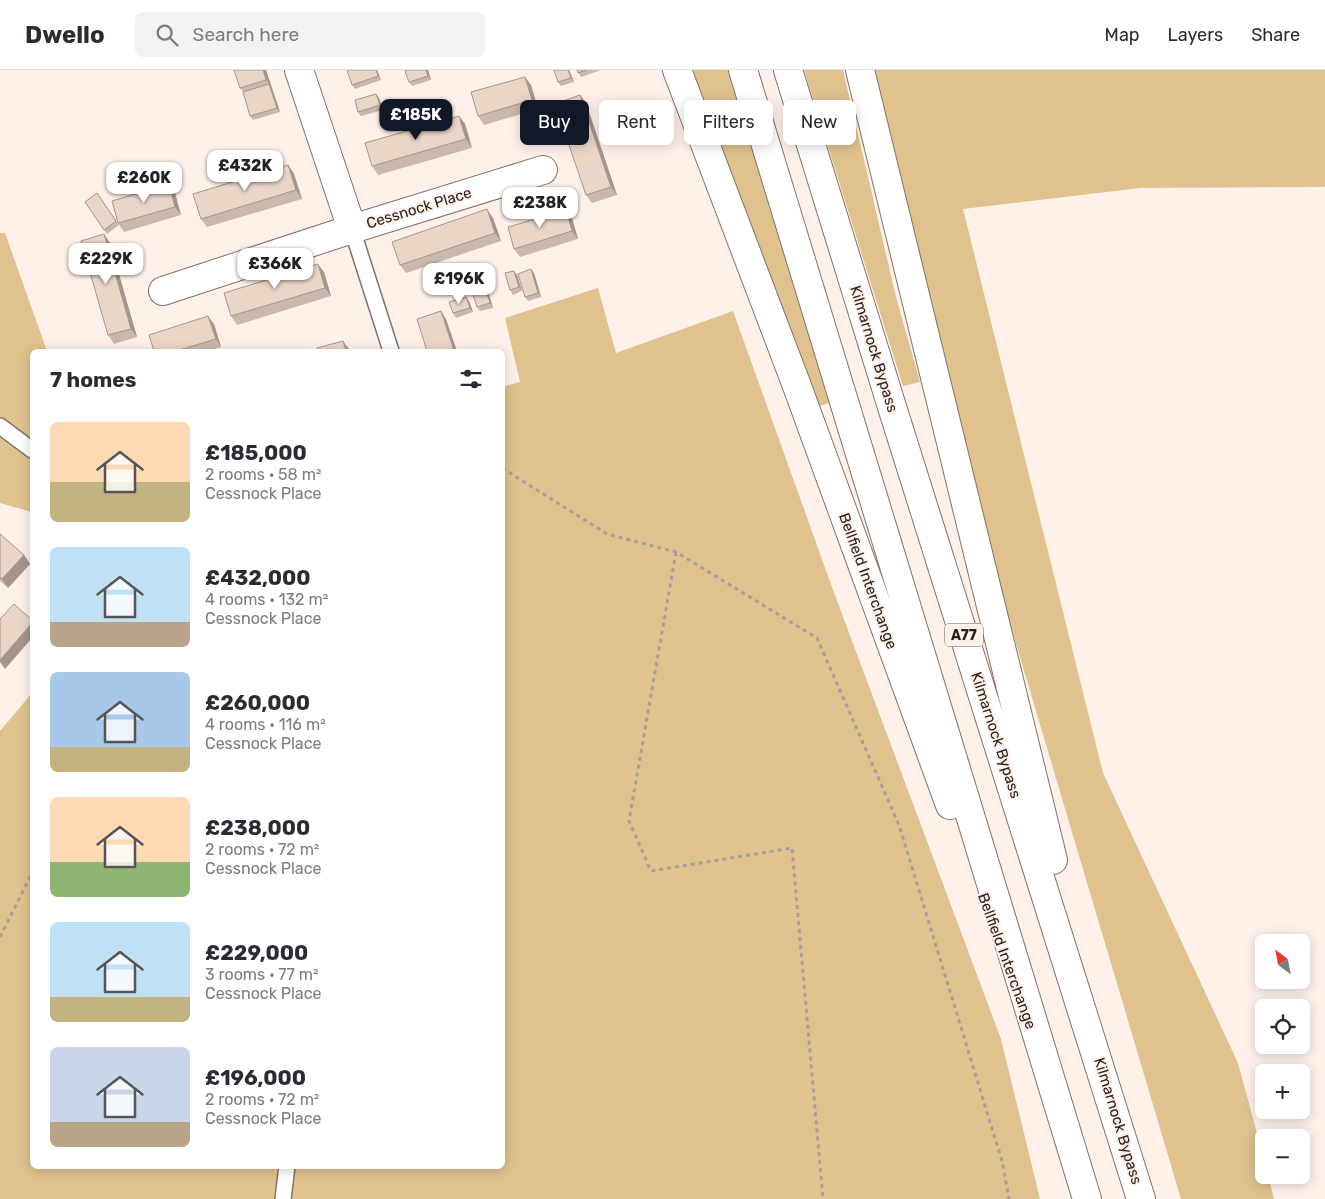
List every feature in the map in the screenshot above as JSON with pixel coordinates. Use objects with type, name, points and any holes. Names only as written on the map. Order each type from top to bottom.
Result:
[{"type":"main road","name":"Cessnock Place","points":[[299,70],[352,229]]},
{"type":"main road","name":"Bellfield Interchange","points":[[677,70],[800,395],[1055,1093]]},
{"type":"main road","points":[[743,70],[1088,1199]]},
{"type":"main road","name":"Kilmarnock Bypass","points":[[788,70],[1142,1199]]},
{"type":"main road","name":"A77","points":[[860,70],[1113,1105]]},
{"type":"main road","name":"Cessnock Place","points":[[163,290],[543,170]]},
{"type":"lane","name":"Cessnock Place","points":[[352,229],[390,349]]},
{"type":"lane","points":[[0,426],[30,448]]},
{"type":"lane","points":[[283,1199],[287,1169]]},
{"type":"path","points":[[505,470],[607,534],[676,552],[817,638],[899,825],[1002,1161],[1009,1199]]},
{"type":"path","points":[[676,552],[629,821],[650,871],[792,848],[823,1199]]},
{"type":"path","points":[[0,937],[30,877]]},
{"type":"shaded area","points":[[692,70],[728,70],[737,100],[703,100]]},
{"type":"shaded area","points":[[804,70],[843,70],[850,100],[813,100]]},
{"type":"shaded area","points":[[870,70],[1325,70],[1325,187],[1140,188],[963,209],[1103,773],[1238,1063],[1256,1129],[1255,1184],[1270,1184],[1274,1199],[1181,1199],[957,445]]},
{"type":"shaded area","points":[[856,126],[896,297],[920,382],[903,386],[827,145],[856,145]]},
{"type":"shaded area","points":[[720,145],[751,145],[831,402],[818,407]]},
{"type":"shaded area","points":[[0,233],[5,233],[46,349],[30,349],[30,511],[0,503]]},
{"type":"shaded area","points":[[598,288],[616,353],[733,311],[833,590],[1001,1039],[1040,1199],[0,1199],[0,731],[30,695],[30,1169],[505,1169],[505,386],[520,382],[505,318]]},
{"type":"building","points":[[234,70],[263,70],[266,80],[240,88]]},
{"type":"building","points":[[347,70],[376,70],[378,76],[352,85]]},
{"type":"building","points":[[426,70],[428,76],[409,82],[405,71]]},
{"type":"building","points":[[554,70],[568,70],[571,78],[558,82]]},
{"type":"building","points":[[525,77],[532,100],[520,100],[520,104],[478,116],[471,92]]},
{"type":"building","points":[[269,84],[277,108],[250,116],[243,92]]},
{"type":"building","points":[[376,94],[380,105],[358,112],[355,100]]},
{"type":"building","points":[[580,95],[582,100],[566,100]]},
{"type":"building","points":[[459,116],[466,139],[372,166],[365,143]]},
{"type":"building","points":[[589,122],[611,187],[586,195],[569,145],[589,145]]},
{"type":"building","points":[[288,165],[296,190],[201,219],[193,194]]},
{"type":"building","points":[[169,184],[175,207],[118,223],[112,201]]},
{"type":"building","points":[[97,193],[116,221],[104,230],[85,202]]},
{"type":"building","points":[[487,209],[495,233],[400,265],[392,242]]},
{"type":"building","points":[[566,210],[572,231],[514,249],[508,227]]},
{"type":"building","points":[[104,234],[131,329],[108,335],[81,241]]},
{"type":"building","points":[[318,264],[325,288],[231,316],[224,293]]},
{"type":"building","points":[[531,269],[538,293],[525,297],[518,274]]},
{"type":"building","points":[[514,271],[519,287],[510,290],[505,273]]},
{"type":"building","points":[[483,281],[490,303],[477,307],[470,285]]},
{"type":"building","points":[[466,297],[470,308],[453,313],[449,302]]},
{"type":"building","points":[[441,311],[453,349],[426,349],[417,319]]},
{"type":"building","points":[[208,316],[216,339],[183,349],[153,349],[149,335]]},
{"type":"building","points":[[343,341],[345,349],[317,349]]},
{"type":"building","points":[[0,534],[24,555],[2,579],[0,577]]},
{"type":"building","points":[[14,604],[30,618],[30,625],[0,660],[0,619]]}]
